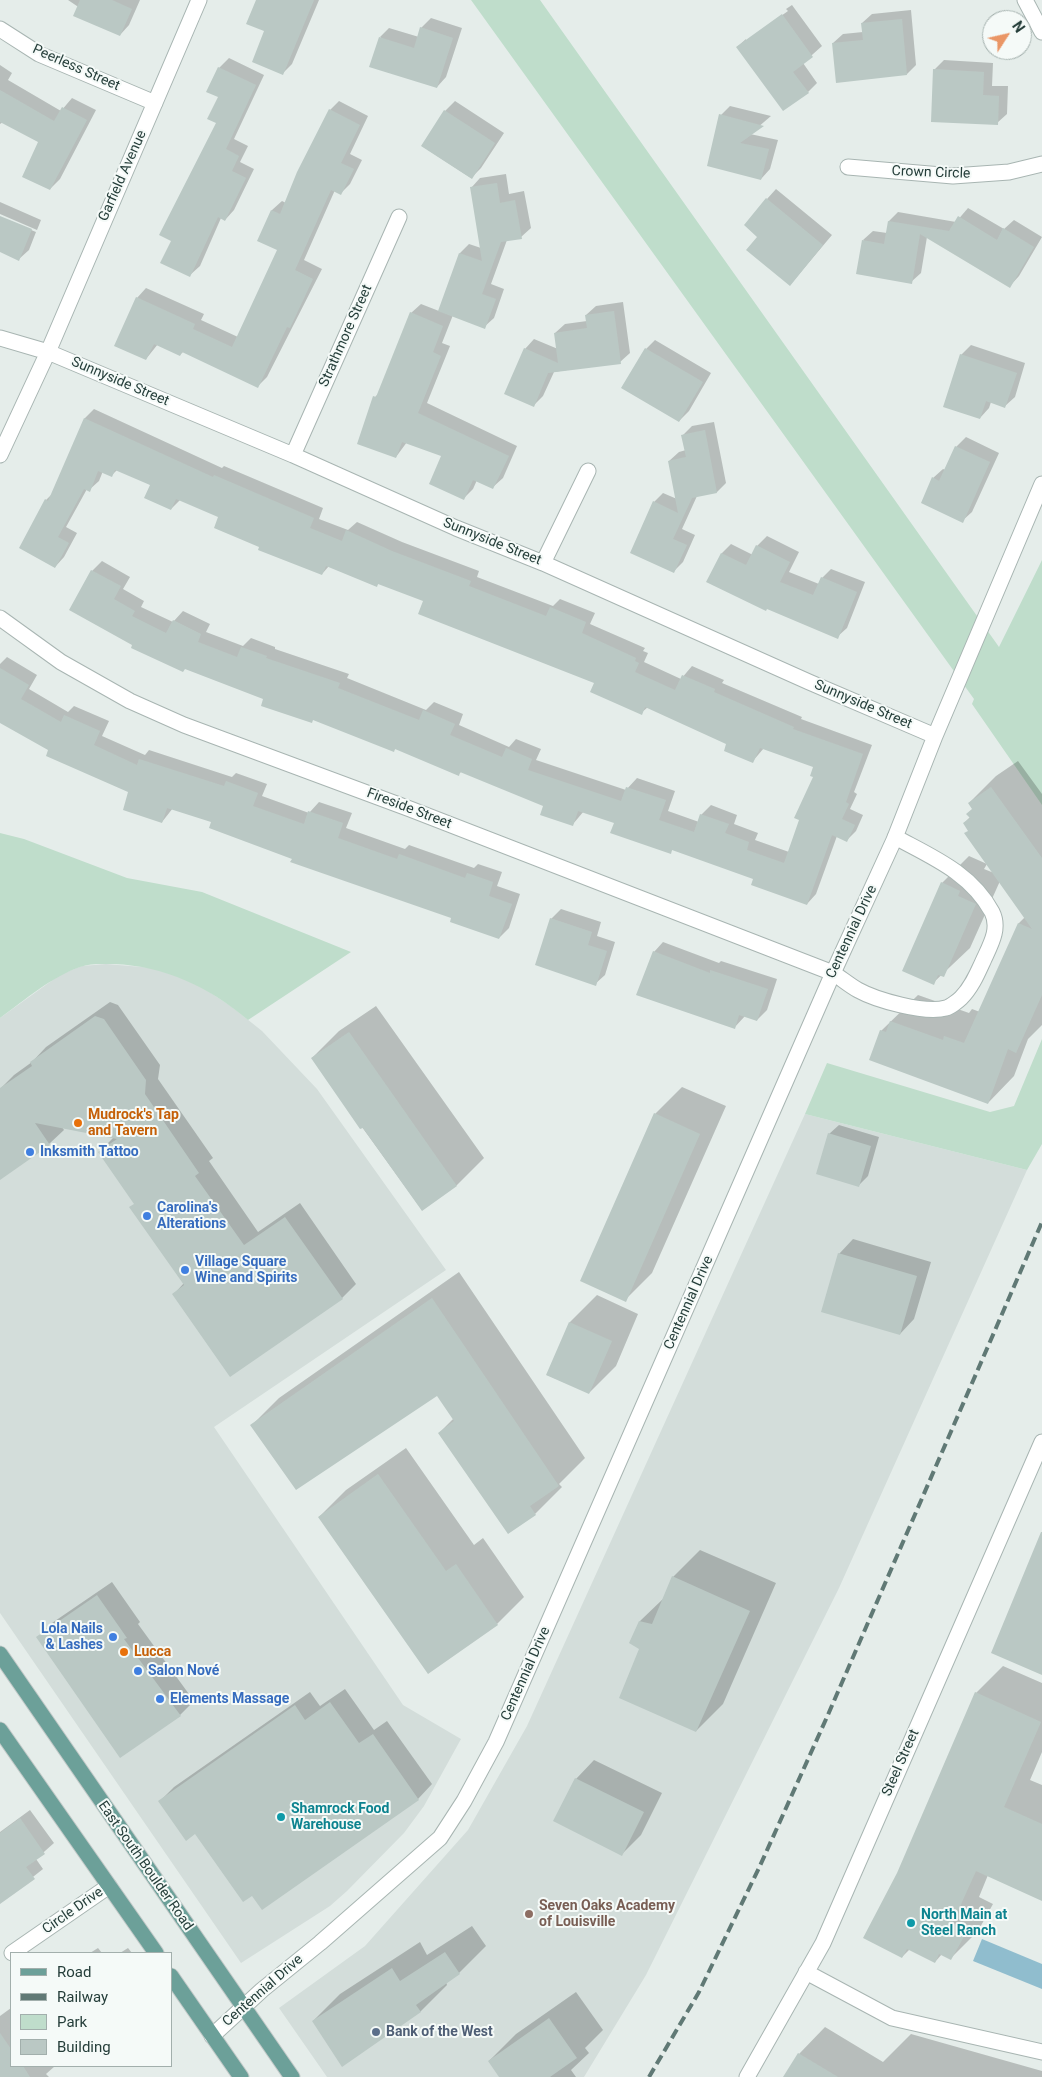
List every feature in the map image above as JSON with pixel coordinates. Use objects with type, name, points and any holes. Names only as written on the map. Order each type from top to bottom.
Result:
[{"type":"main road","name":"East South Boulder Road","points":[[0,1654],[292,2077]]},
{"type":"main road","points":[[0,1730],[155,1952]]},
{"type":"main road","points":[[172,1977],[241,2077]]},
{"type":"street","name":"Garfield Avenue","points":[[0,455],[48,352],[199,0]]},
{"type":"street","points":[[1025,0],[1042,32]]},
{"type":"street","name":"Peerless Street","points":[[0,29],[39,54],[155,103]]},
{"type":"street","name":"Crown Circle","points":[[848,167],[953,176],[1009,172],[1042,164]]},
{"type":"street","name":"Strathmore Street","points":[[293,455],[399,217]]},
{"type":"street","points":[[0,338],[48,352]]},
{"type":"street","name":"Sunnyside Street","points":[[48,352],[293,455],[456,528],[543,562],[809,682],[935,736]]},
{"type":"street","points":[[543,562],[588,471]]},
{"type":"street","name":"Centennial Drive","points":[[212,2036],[243,2007],[440,1838],[464,1801],[504,1725],[833,973],[895,837],[935,736],[1042,484]]},
{"type":"street","name":"Fireside Street","points":[[0,618],[60,662],[130,702],[184,725],[419,812],[833,973]]},
{"type":"street","points":[[833,973],[860,991],[900,1004],[928,1010],[947,1008],[961,998],[972,984],[990,946],[996,928],[993,914],[972,884],[960,873],[895,837]]},
{"type":"street","name":"Steel Street","points":[[747,2077],[823,1944],[1038,1462],[1042,1442]]},
{"type":"street","name":"Circle Drive","points":[[15,1952],[110,1886]]},
{"type":"street","points":[[806,1972],[892,2018],[1042,2052]]},
{"type":"shaded area","points":[[106,964],[154,968],[180,977],[205,989],[232,1007],[262,1031],[317,1089],[446,1270],[214,1427],[403,1705],[461,1739],[424,1806],[404,1833],[330,1906],[241,1963],[0,1613],[0,1018],[61,974],[82,966]]},
{"type":"shaded area","points":[[805,1114],[1027,1170],[839,1588],[646,1975],[584,2077],[327,2077],[279,2008],[365,1946],[468,1830],[527,1726]]},
{"type":"green space","points":[[471,0],[540,0],[999,647],[1042,560],[1042,805],[972,704],[974,699]]},
{"type":"green space","points":[[0,833],[24,839],[127,878],[202,892],[351,952],[248,1020],[218,998],[186,980],[151,969],[114,964],[92,964],[69,971],[38,989],[0,1018]]},
{"type":"green space","points":[[1042,1039],[1042,1144],[1027,1170],[805,1114],[827,1063],[990,1112],[1014,1106]]},
{"type":"water","points":[[982,1939],[1042,1964],[1042,1989],[973,1961]]},
{"type":"building","points":[[80,0],[112,0],[132,9],[120,36],[73,16]]},
{"type":"building","points":[[256,0],[314,0],[283,75],[252,62],[264,31],[246,24]]},
{"type":"building","points":[[782,14],[813,57],[793,72],[809,93],[783,111],[736,47]]},
{"type":"building","points":[[902,19],[907,75],[836,83],[832,43],[863,40],[861,23]]},
{"type":"building","points":[[420,27],[453,38],[437,88],[369,67],[379,37],[414,48]]},
{"type":"building","points":[[218,67],[256,85],[226,149],[239,156],[232,171],[246,178],[225,221],[218,217],[190,277],[160,263],[171,241],[159,235],[216,123],[207,119],[218,97],[206,92]]},
{"type":"building","points":[[933,69],[984,72],[983,95],[999,96],[998,125],[931,122]]},
{"type":"building","points":[[0,90],[54,121],[62,107],[87,120],[50,190],[22,177],[38,142],[0,122]]},
{"type":"building","points":[[329,109],[360,125],[341,163],[354,169],[341,195],[331,190],[295,270],[313,279],[290,328],[287,327],[258,388],[182,352],[180,356],[154,344],[146,360],[114,346],[136,297],[195,324],[193,329],[232,347],[277,250],[257,241],[271,210],[280,214],[297,172]]},
{"type":"building","points":[[444,110],[495,143],[472,179],[421,146]]},
{"type":"building","points":[[719,114],[764,126],[740,143],[769,149],[761,180],[707,166]]},
{"type":"building","points":[[497,183],[500,203],[515,200],[522,239],[501,242],[482,294],[496,299],[485,329],[438,311],[459,253],[482,261],[470,187]]},
{"type":"building","points":[[766,198],[823,245],[790,286],[746,250],[757,237],[744,225]]},
{"type":"building","points":[[0,216],[32,229],[19,261],[0,252]]},
{"type":"building","points":[[958,216],[997,240],[1003,228],[1034,247],[1010,288],[920,234],[912,284],[856,274],[862,240],[884,244],[888,221],[949,231]]},
{"type":"building","points":[[614,311],[621,364],[548,373],[534,407],[504,394],[524,348],[558,363],[554,333],[587,328],[585,315]]},
{"type":"building","points":[[410,312],[443,326],[433,352],[441,356],[418,413],[509,456],[493,489],[473,480],[464,500],[429,484],[441,456],[402,442],[396,458],[357,444],[373,396],[376,397]]},
{"type":"building","points":[[645,348],[703,382],[679,422],[621,388]]},
{"type":"building","points":[[960,354],[1017,373],[1005,408],[986,401],[980,419],[943,407]]},
{"type":"building","points":[[84,418],[213,477],[214,475],[314,518],[310,528],[342,541],[346,530],[392,551],[471,581],[469,586],[546,616],[550,607],[586,622],[582,633],[636,658],[635,661],[639,663],[635,672],[675,690],[682,675],[715,689],[714,692],[794,727],[793,729],[863,754],[846,802],[849,804],[842,819],[855,825],[847,842],[832,835],[807,905],[751,885],[753,879],[672,850],[671,854],[610,833],[614,823],[578,811],[573,826],[540,815],[543,806],[460,772],[459,776],[395,749],[394,752],[313,720],[312,723],[261,706],[263,699],[185,669],[183,672],[131,648],[132,645],[69,610],[91,570],[121,586],[114,599],[135,611],[132,616],[166,633],[173,620],[201,634],[198,642],[237,657],[241,647],[267,656],[266,658],[340,683],[338,688],[419,720],[423,710],[455,724],[450,735],[502,757],[506,748],[532,759],[528,770],[621,801],[626,787],[666,800],[659,820],[694,832],[700,814],[729,824],[725,833],[749,842],[747,850],[784,863],[799,820],[794,818],[813,777],[810,776],[813,767],[760,748],[753,763],[724,751],[726,744],[645,707],[642,715],[590,692],[594,683],[418,614],[423,601],[378,584],[377,587],[326,566],[322,575],[258,550],[259,547],[214,528],[218,517],[176,499],[171,510],[144,498],[150,485],[115,470],[112,477],[98,471],[90,492],[84,489],[58,537],[69,543],[55,568],[19,548],[45,499],[48,501]]},
{"type":"building","points":[[705,430],[717,493],[692,498],[673,539],[687,545],[674,573],[630,553],[653,501],[678,513],[668,461],[686,457],[681,435]]},
{"type":"building","points":[[955,446],[990,462],[963,523],[921,503],[932,477],[939,481]]},
{"type":"building","points":[[756,545],[790,562],[780,582],[813,595],[821,577],[857,592],[838,639],[767,609],[766,611],[706,582],[721,553],[746,565]]},
{"type":"building","points":[[0,668],[29,685],[21,699],[61,722],[64,715],[100,731],[94,745],[137,765],[139,759],[224,786],[226,781],[258,793],[253,806],[304,824],[308,811],[343,823],[338,838],[397,859],[399,854],[465,878],[467,873],[493,882],[489,896],[512,904],[499,939],[450,922],[451,918],[290,862],[292,859],[209,828],[211,822],[167,808],[162,823],[123,810],[128,792],[46,756],[48,750],[0,723]]},
{"type":"building","points":[[991,787],[1042,858],[1042,995],[1016,1053],[1008,1049],[988,1104],[869,1060],[880,1030],[886,1032],[890,1021],[943,1040],[944,1036],[964,1043],[1018,923],[1032,929],[964,833],[968,831],[963,823],[970,818],[966,814],[972,809],[968,803]]},
{"type":"building","points":[[941,882],[960,891],[958,896],[976,904],[944,977],[938,975],[934,985],[902,971]]},
{"type":"building","points":[[550,918],[592,932],[588,945],[607,951],[596,986],[535,965]]},
{"type":"building","points":[[653,951],[710,973],[710,970],[768,989],[757,1021],[739,1015],[735,1029],[636,995]]},
{"type":"building","points":[[95,1016],[104,1019],[146,1080],[145,1094],[199,1173],[195,1176],[244,1245],[285,1217],[343,1299],[230,1377],[172,1294],[184,1285],[129,1207],[134,1204],[98,1152],[117,1139],[35,1123],[50,1145],[0,1180],[0,1088],[32,1066],[30,1062]]},
{"type":"building","points":[[349,1032],[457,1186],[422,1211],[363,1128],[360,1129],[311,1058]]},
{"type":"building","points":[[654,1113],[700,1134],[626,1302],[580,1281]]},
{"type":"building","points":[[828,1133],[871,1146],[859,1187],[816,1174]]},
{"type":"building","points":[[838,1253],[917,1276],[900,1335],[821,1312]]},
{"type":"building","points":[[432,1298],[559,1486],[530,1506],[536,1515],[508,1534],[438,1433],[454,1421],[437,1396],[296,1490],[250,1425]]},
{"type":"building","points":[[569,1322],[612,1341],[589,1394],[546,1375]]},
{"type":"building","points":[[378,1474],[446,1571],[456,1564],[498,1625],[428,1674],[318,1517]]},
{"type":"building","points":[[1042,1532],[1042,1675],[991,1653]]},
{"type":"building","points":[[672,1576],[750,1611],[696,1732],[619,1698],[639,1649],[629,1643],[639,1621],[652,1624]]},
{"type":"building","points":[[97,1595],[127,1638],[124,1639],[181,1716],[120,1758],[36,1637]]},
{"type":"building","points":[[975,1692],[1041,1722],[1004,1807],[1042,1824],[1042,1901],[976,1871],[952,1924],[967,1931],[951,1960],[939,1954],[935,1963],[907,1949],[902,1958],[863,1938],[897,1873]]},
{"type":"building","name":"Shamrock Food Warehouse","points":[[330,1702],[359,1743],[373,1734],[419,1800],[262,1910],[252,1896],[243,1902],[195,1834],[186,1841],[158,1801],[295,1705],[305,1720]]},
{"type":"building","points":[[575,1778],[644,1812],[622,1856],[553,1821]]},
{"type":"building","points":[[20,1818],[45,1854],[26,1867],[35,1879],[0,1904],[0,1833]]},
{"type":"building","points":[[445,1952],[460,1974],[416,2005],[421,2012],[342,2067],[312,2021],[392,1968],[400,1981]]},
{"type":"building","points":[[549,2018],[577,2058],[550,2077],[499,2077],[488,2061]]},
{"type":"building","points":[[0,2033],[10,2048],[10,2067],[24,2067],[30,2077],[0,2077]]},
{"type":"building","points":[[798,2053],[838,2077],[783,2077]]},
{"type":"railway","points":[[649,2077],[699,1992],[759,1868],[827,1717],[1042,1222]]},
{"type":"place","name":"Mudrock's Tap and Tavern","points":[[78,1123]]},
{"type":"place","name":"Inksmith Tattoo","points":[[30,1152]]},
{"type":"place","name":"Carolina's Alterations","points":[[147,1216]]},
{"type":"place","name":"Village Square Wine and Spirits","points":[[185,1270]]},
{"type":"place","name":"Lola Nails & Lashes","points":[[113,1637]]},
{"type":"place","name":"Lucca","points":[[124,1652]]},
{"type":"place","name":"Salon Nové","points":[[138,1671]]},
{"type":"place","name":"Elements Massage","points":[[160,1699]]},
{"type":"place","name":"Shamrock Food Warehouse","points":[[281,1817]]},
{"type":"place","name":"Seven Oaks Academy of Louisville","points":[[529,1914]]},
{"type":"place","name":"North Main at Steel Ranch","points":[[911,1923]]},
{"type":"place","name":"Bank of the West","points":[[376,2032]]}]
